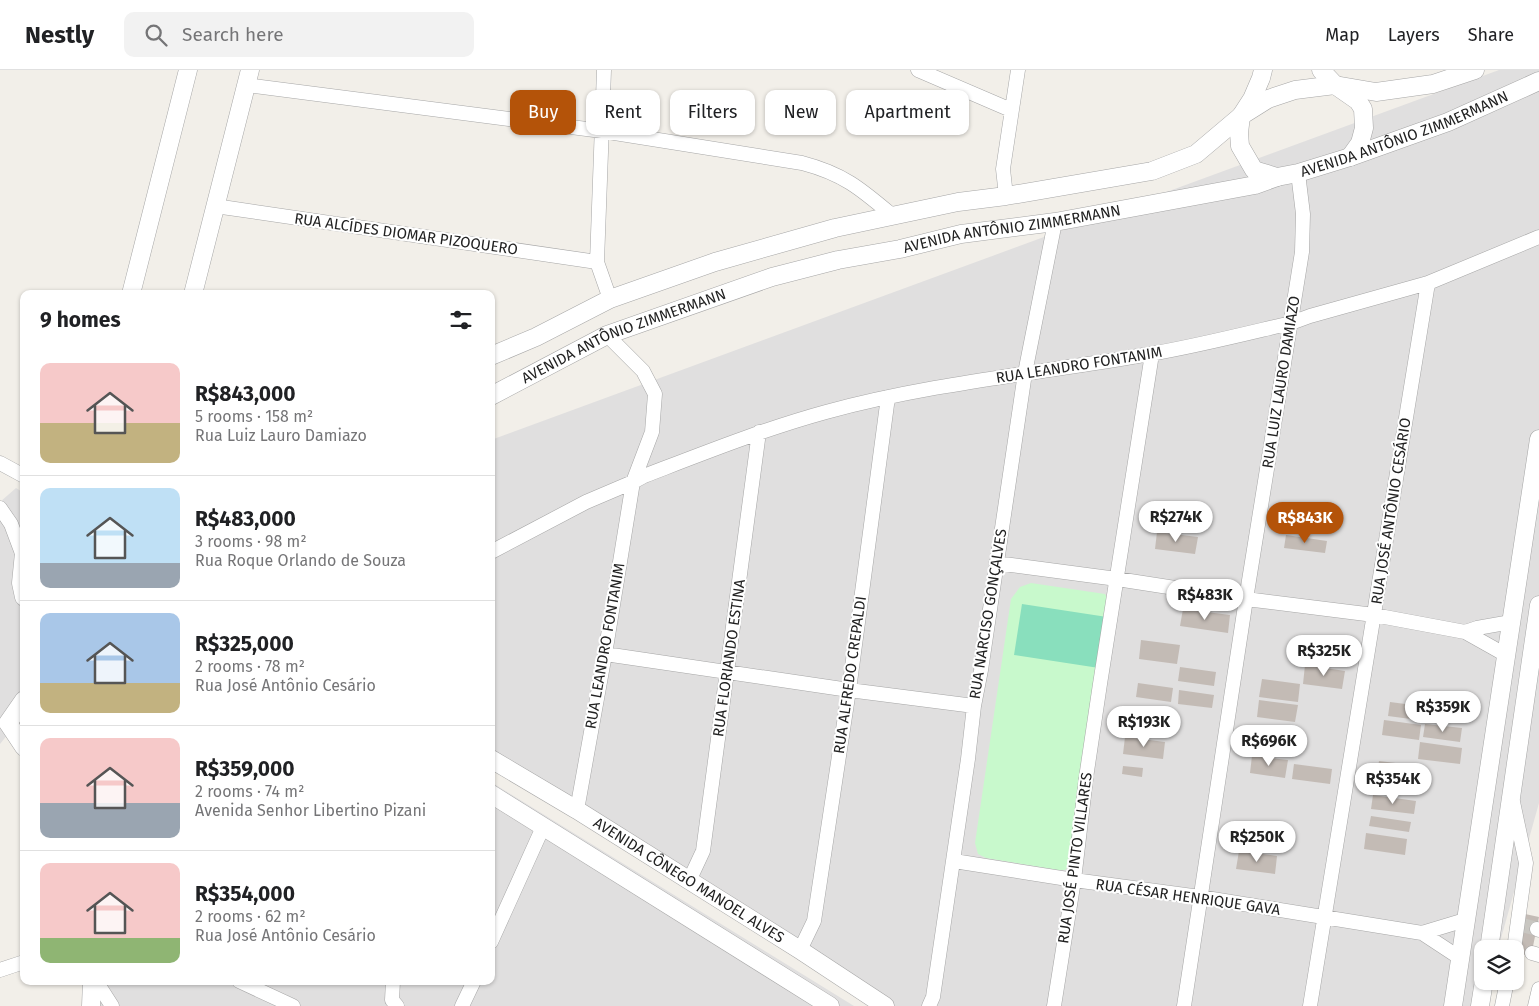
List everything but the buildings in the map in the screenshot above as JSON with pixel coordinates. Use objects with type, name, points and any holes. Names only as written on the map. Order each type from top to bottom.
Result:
[{"type":"street","points":[[133,290],[188,70]]},
{"type":"street","points":[[603,90],[604,70]]},
{"type":"street","points":[[918,70],[1011,110]]},
{"type":"street","points":[[1006,196],[1003,169],[1018,70]]},
{"type":"street","points":[[1263,70],[1252,99],[1241,116],[1240,146],[1254,170],[1277,178]]},
{"type":"street","points":[[1321,70],[1335,85],[1358,101],[1364,109],[1364,128],[1360,143],[1350,156]]},
{"type":"street","points":[[495,354],[536,337],[610,299],[715,262],[835,228],[958,202],[1006,196],[1152,171],[1196,154],[1241,116],[1268,99],[1295,90],[1335,85],[1376,92],[1432,84],[1475,70]]},
{"type":"street","points":[[194,290],[248,78],[586,129]]},
{"type":"street","name":"AVENIDA ANTÔNIO ZIMMERMANN","points":[[495,394],[607,335],[772,278],[838,260],[900,250],[961,234],[1054,222],[1255,184],[1298,173],[1448,122],[1539,81]]},
{"type":"street","points":[[602,135],[596,262],[610,299]]},
{"type":"street","points":[[628,135],[794,161],[818,167],[847,180],[861,189],[893,216]]},
{"type":"street","name":"RUA LUIZ LAURO DAMIAZO","points":[[1184,1006],[1246,599],[1302,252],[1303,214],[1298,173]]},
{"type":"street","name":"RUA ALCÍDES DIOMAR PIZOQUERO","points":[[215,206],[596,262]]},
{"type":"street","name":"RUA NARCISO GONÇALVES","points":[[929,1006],[933,997],[954,861],[974,706],[1025,373],[1054,222]]},
{"type":"street","name":"RUA LEANDRO FONTANIM","points":[[495,550],[586,502],[644,476],[759,432],[826,412],[888,397],[1025,373],[1152,354],[1291,324],[1310,316],[1428,283],[1539,236]]},
{"type":"street","points":[[1524,243],[1539,248]]},
{"type":"street","name":"RUA JOSÉ ANTÔNIO CESÁRIO","points":[[1310,1006],[1428,283]]},
{"type":"street","name":"RUA LEANDRO FONTANIM","points":[[577,810],[633,482],[652,432],[655,394],[643,371],[607,335]]},
{"type":"street","name":"RUA JOSÉ PINTO VILLARES","points":[[1054,1006],[1074,880],[1086,778],[1152,354]]},
{"type":"street","name":"RUA ALFREDO CREPALDI","points":[[800,950],[814,921],[849,690],[888,397]]},
{"type":"street","name":"RUA FLORIANDO ESTINA","points":[[689,881],[703,851],[759,432]]},
{"type":"street","points":[[1453,1006],[1539,439]]},
{"type":"street","points":[[0,463],[20,474]]},
{"type":"street","points":[[0,508],[11,524],[20,547]]},
{"type":"street","points":[[996,563],[1246,599],[1374,615],[1465,632],[1506,655]]},
{"type":"street","points":[[1490,940],[1539,605]]},
{"type":"street","points":[[1465,632],[1511,622]]},
{"type":"street","points":[[605,654],[849,690],[974,706]]},
{"type":"street","points":[[20,706],[4,728],[20,743]]},
{"type":"street","name":"AVENIDA CÔNEGO MANOEL ALVES","points":[[495,761],[577,810],[800,950],[885,1006]]},
{"type":"street","points":[[1511,790],[1526,863],[1517,940]]},
{"type":"street","points":[[495,797],[830,1006]]},
{"type":"street","points":[[495,933],[543,827]]},
{"type":"street","name":"RUA CÉSAR HENRIQUE GAVA","points":[[954,861],[1200,897],[1422,933],[1460,958]]},
{"type":"street","name":"RUA CÉSAR HENRIQUE GAVA","points":[[1422,933],[1465,920]]},
{"type":"street","points":[[0,970],[20,963]]},
{"type":"street","points":[[91,1006],[94,985]]},
{"type":"street","points":[[97,985],[112,1006]]},
{"type":"street","points":[[248,985],[293,1006]]},
{"type":"street","points":[[393,985],[392,1000],[397,1006]]},
{"type":"street","points":[[462,1006],[472,985]]},
{"type":"street","points":[[1480,1006],[1483,990]]},
{"type":"street","points":[[1502,1006],[1505,990]]},
{"type":"street","points":[[1535,1006],[1539,990]]},
{"type":"shaded area","points":[[1499,70],[1539,70],[1539,803],[1501,940],[1474,940],[1474,990],[1481,990],[1481,1006],[877,1006],[495,769],[495,439]]},
{"type":"shaded area","points":[[16,488],[20,490],[20,719],[0,744],[0,502]]},
{"type":"shaded area","points":[[495,784],[854,1006],[94,1006],[95,985],[495,985]]},
{"type":"green space","points":[[1031,583],[1105,594],[1108,600],[1069,866],[1065,870],[986,858],[978,854],[975,843],[1011,599],[1020,587]]},
{"type":"green space","points":[[1022,604],[1107,617],[1099,668],[1014,655]]},
{"type":"tunnel","points":[[1522,925],[1537,929]]}]
